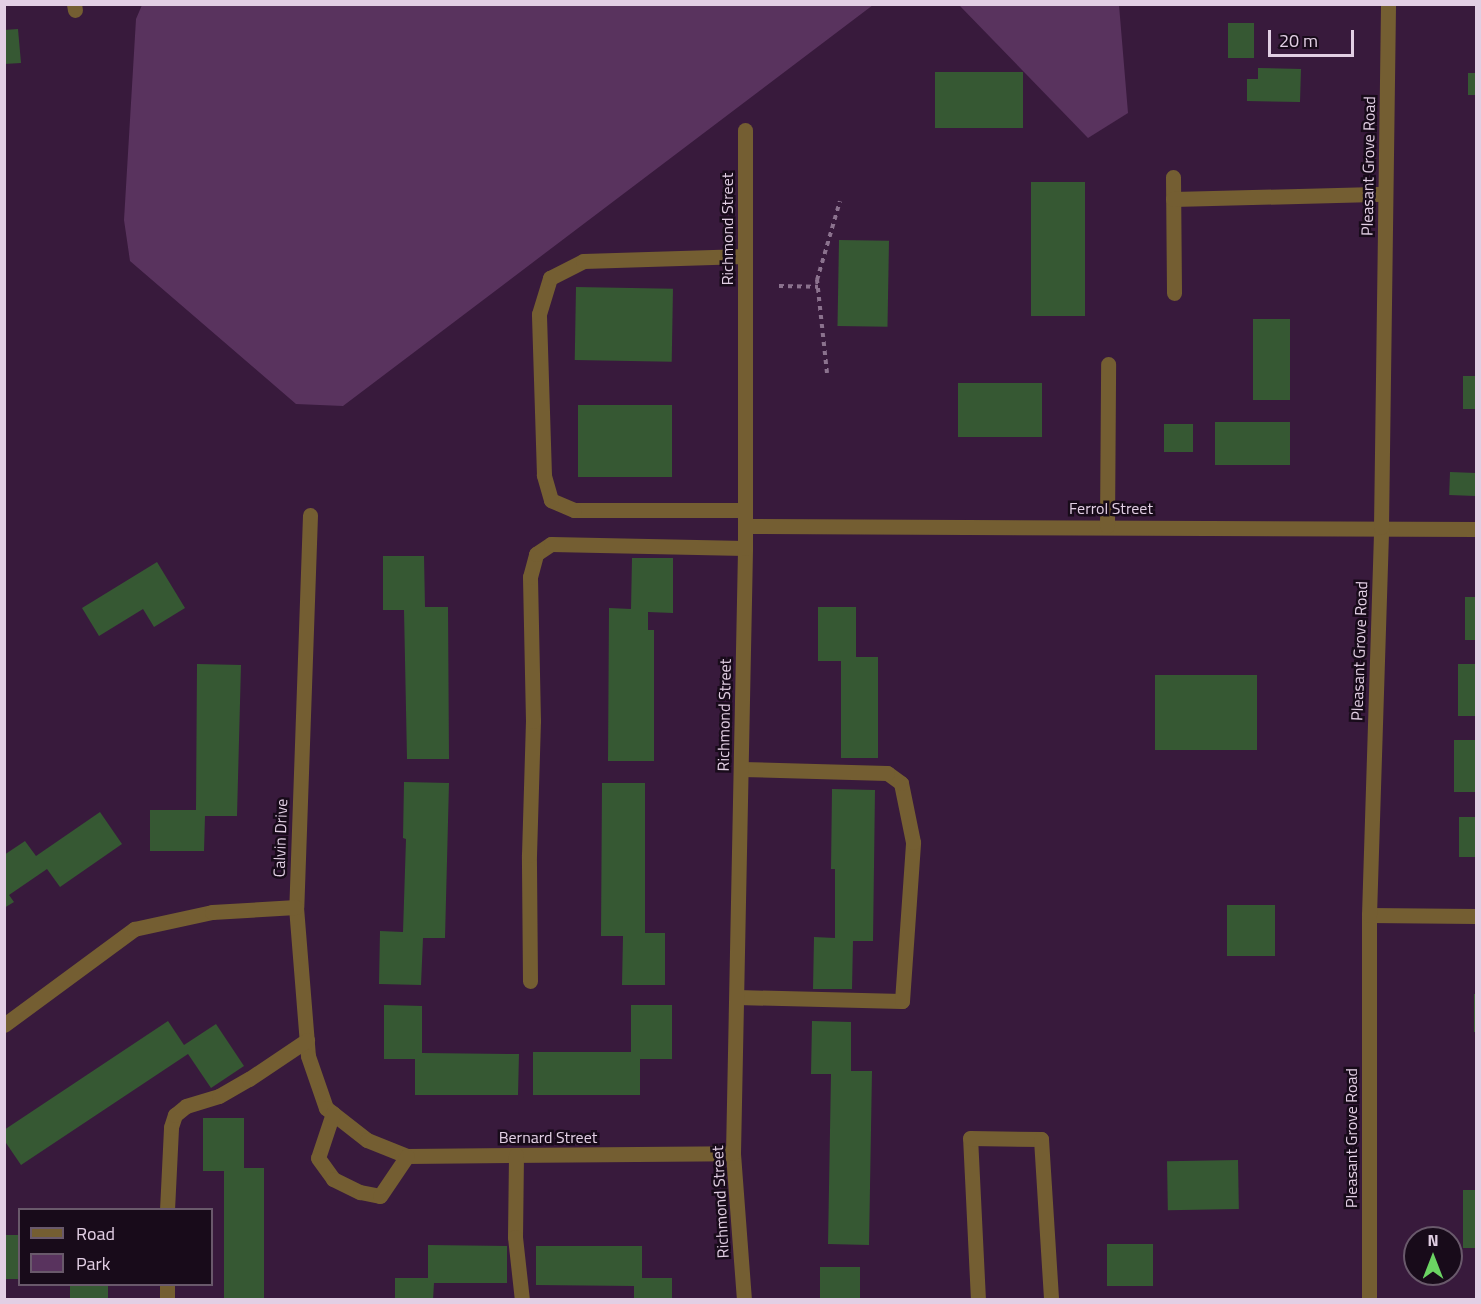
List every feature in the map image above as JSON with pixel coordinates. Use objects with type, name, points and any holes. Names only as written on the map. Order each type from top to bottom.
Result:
[{"type":"street","name":"Pleasant Grove Road","points":[[1369,1299],[1369,915],[1381,527],[1388,4]]},
{"type":"street","name":"Richmond Street","points":[[744,1299],[733,1153],[745,548],[745,130]]},
{"type":"street","points":[[1173,177],[1174,293]]},
{"type":"street","points":[[1173,199],[1386,194]]},
{"type":"street","points":[[745,256],[583,261],[550,278],[538,314],[544,474],[551,500],[574,510],[745,510]]},
{"type":"street","points":[[1107,526],[1108,364]]},
{"type":"street","name":"Calvin Drive","points":[[310,514],[296,907],[308,1056],[326,1108],[367,1140]]},
{"type":"street","name":"Ferrol Street","points":[[745,526],[1476,529]]},
{"type":"street","points":[[530,981],[529,855],[532,721],[530,577],[536,554],[551,544],[745,548]]},
{"type":"street","points":[[736,997],[902,1000],[913,843],[901,783],[887,773],[741,769]]},
{"type":"street","points":[[4,1025],[134,929],[212,912],[296,907]]},
{"type":"street","points":[[1369,915],[1476,916]]},
{"type":"street","points":[[167,1208],[171,1127],[176,1115],[186,1106],[219,1096],[249,1079],[307,1040]]},
{"type":"street","points":[[333,1113],[318,1158],[333,1179],[360,1192],[380,1196],[407,1156]]},
{"type":"street","points":[[978,1299],[970,1138],[1041,1139],[1051,1299]]},
{"type":"street","name":"Bernard Street","points":[[367,1140],[407,1156],[733,1153]]},
{"type":"street","points":[[516,1155],[515,1237],[522,1299]]},
{"type":"path","points":[[827,373],[817,280],[840,201]]},
{"type":"path","points":[[779,286],[818,287]]},
{"type":"green space","points":[[142,4],[873,5],[343,406],[296,404],[130,261],[124,220],[136,19]]},
{"type":"green space","points":[[959,5],[1119,5],[1128,113],[1088,138]]},
{"type":"building","points":[[1228,23],[1254,23],[1254,58],[1228,58]]},
{"type":"building","points":[[18,29],[21,63],[4,64],[4,30]]},
{"type":"building","points":[[1258,68],[1301,69],[1300,102],[1247,101],[1247,79],[1258,79]]},
{"type":"building","points":[[935,72],[1023,72],[1023,128],[935,128]]},
{"type":"building","points":[[1468,73],[1476,73],[1476,95],[1468,95]]},
{"type":"building","points":[[1031,182],[1085,182],[1085,316],[1031,316]]},
{"type":"building","points":[[839,240],[889,241],[887,327],[837,326]]},
{"type":"building","points":[[576,287],[673,289],[672,362],[575,360]]},
{"type":"building","points":[[1253,319],[1290,319],[1290,400],[1253,400]]},
{"type":"building","points":[[1463,376],[1476,376],[1476,409],[1463,409]]},
{"type":"building","points":[[958,383],[1042,383],[1042,437],[958,437]]},
{"type":"building","points":[[578,405],[672,405],[672,477],[578,477]]},
{"type":"building","points":[[1215,422],[1290,422],[1290,465],[1215,465]]},
{"type":"building","points":[[1164,424],[1193,424],[1193,452],[1164,452]]},
{"type":"building","points":[[1450,472],[1476,473],[1475,496],[1449,495]]},
{"type":"building","points":[[383,556],[424,556],[425,607],[448,607],[449,759],[407,759],[404,610],[383,610]]},
{"type":"building","points":[[632,558],[673,558],[673,613],[648,612],[648,630],[654,630],[654,761],[608,761],[609,608],[631,609]]},
{"type":"building","points":[[157,562],[185,608],[154,627],[143,609],[99,636],[82,608]]},
{"type":"building","points":[[1465,597],[1476,597],[1476,640],[1465,640]]},
{"type":"building","points":[[818,607],[856,607],[856,657],[878,657],[878,758],[841,758],[841,661],[818,661]]},
{"type":"building","points":[[197,664],[241,665],[237,816],[205,816],[204,851],[150,851],[150,810],[196,810]]},
{"type":"building","points":[[1458,664],[1476,664],[1476,716],[1458,716]]},
{"type":"building","points":[[1155,675],[1257,675],[1257,750],[1155,750]]},
{"type":"building","points":[[1454,740],[1476,740],[1476,792],[1454,792]]},
{"type":"building","points":[[404,782],[449,783],[445,938],[423,938],[421,985],[379,984],[380,931],[403,932],[406,839],[403,838]]},
{"type":"building","points":[[602,783],[645,783],[645,933],[665,933],[665,985],[622,985],[623,936],[601,936]]},
{"type":"building","points":[[832,789],[875,790],[873,941],[853,941],[852,989],[813,989],[814,937],[835,938],[835,869],[831,869]]},
{"type":"building","points":[[100,812],[122,844],[60,887],[47,869],[9,895],[14,902],[4,908],[4,855],[25,841],[36,856]]},
{"type":"building","points":[[1459,817],[1476,817],[1476,857],[1459,857]]},
{"type":"building","points":[[1227,905],[1275,905],[1275,956],[1227,956]]},
{"type":"building","points":[[1474,994],[1476,994],[1476,1032],[1474,1032]]},
{"type":"building","points":[[384,1005],[422,1006],[422,1053],[519,1054],[518,1095],[415,1095],[415,1059],[384,1059]]},
{"type":"building","points":[[631,1005],[672,1005],[672,1059],[640,1059],[640,1095],[533,1095],[533,1052],[631,1052]]},
{"type":"building","points":[[168,1021],[184,1045],[216,1024],[244,1066],[211,1088],[188,1054],[21,1165],[4,1140],[4,1130]]},
{"type":"building","points":[[812,1021],[851,1022],[851,1071],[872,1071],[869,1245],[828,1244],[831,1074],[811,1074]]},
{"type":"building","points":[[203,1118],[244,1118],[244,1168],[264,1168],[264,1300],[224,1300],[224,1171],[203,1171]]},
{"type":"building","points":[[1238,1160],[1239,1209],[1168,1210],[1167,1161]]},
{"type":"building","points":[[1463,1190],[1476,1190],[1476,1248],[1463,1248]]},
{"type":"building","points":[[4,1235],[18,1235],[18,1279],[4,1279]]},
{"type":"building","points":[[1107,1244],[1153,1244],[1153,1286],[1107,1286]]},
{"type":"building","points":[[428,1245],[507,1246],[507,1283],[434,1283],[433,1300],[395,1300],[395,1278],[428,1278]]},
{"type":"building","points":[[536,1246],[642,1246],[642,1278],[672,1278],[672,1300],[634,1300],[634,1286],[536,1285]]},
{"type":"building","points":[[820,1267],[860,1267],[860,1300],[820,1300]]},
{"type":"building","points":[[70,1286],[108,1286],[108,1300],[70,1300]]}]
